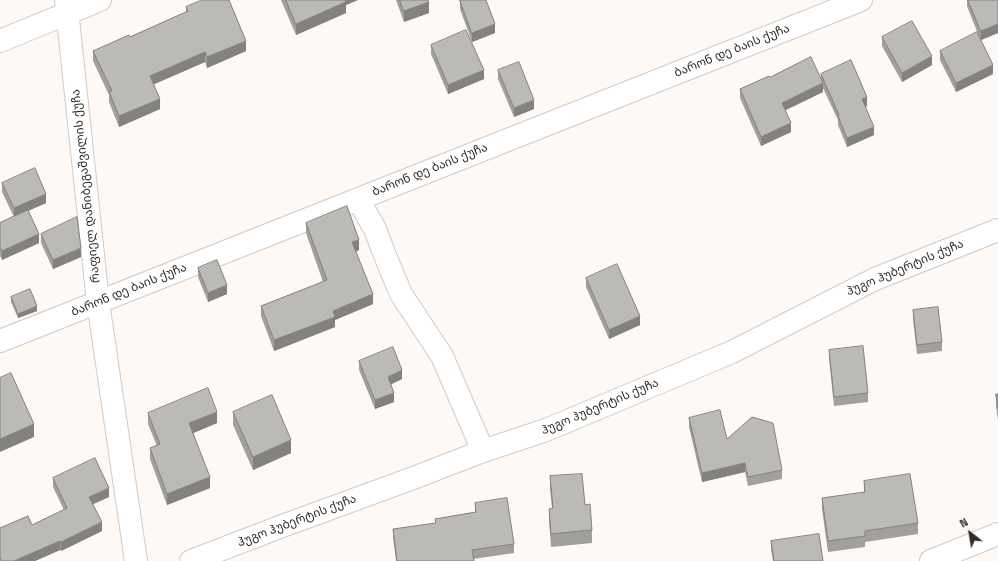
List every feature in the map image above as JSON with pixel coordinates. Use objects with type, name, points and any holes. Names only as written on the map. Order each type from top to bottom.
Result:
[{"type":"street","points":[[0,41],[67,6],[100,0]]},
{"type":"street","name":"ბარონ დე ბაის ქუჩა","points":[[0,341],[861,0]]},
{"type":"street","name":"რაფიელ დანიბეგაშვილის ქუჩა","points":[[67,6],[98,302],[136,561]]},
{"type":"street","points":[[358,199],[375,229],[401,294],[442,356],[482,451]]},
{"type":"street","name":"ჰუგო ჰუბერტის ქუჩა","points":[[191,561],[482,451],[546,430],[732,352],[875,278],[998,230]]},
{"type":"street","points":[[931,561],[998,534]]},
{"type":"building","points":[[202,0],[229,0],[246,41],[207,57],[205,52],[150,76],[160,99],[119,116],[109,92],[112,91],[93,51],[129,35],[130,37],[188,11],[186,7]]},
{"type":"building","points":[[286,0],[345,0],[346,2],[296,24]]},
{"type":"building","points":[[400,0],[428,0],[429,2],[404,11]]},
{"type":"building","points":[[460,0],[486,0],[495,24],[472,33]]},
{"type":"building","points":[[968,0],[998,0],[998,24],[981,31]]},
{"type":"building","points":[[912,21],[932,56],[902,73],[882,37]]},
{"type":"building","points":[[466,30],[484,70],[448,85],[431,45]]},
{"type":"building","points":[[977,32],[993,65],[956,83],[940,51]]},
{"type":"building","points":[[811,57],[823,83],[782,103],[791,123],[761,137],[740,89],[769,76],[770,77]]},
{"type":"building","points":[[851,60],[867,97],[862,99],[874,127],[847,138],[838,116],[839,115],[821,74]]},
{"type":"building","points":[[519,62],[534,100],[514,108],[498,70]]},
{"type":"building","points":[[35,168],[46,194],[14,208],[2,183]]},
{"type":"building","points":[[347,206],[359,240],[352,242],[373,294],[333,311],[335,317],[274,340],[261,306],[327,280],[306,223]]},
{"type":"building","points":[[28,210],[39,234],[2,251],[0,247],[0,223]]},
{"type":"building","points":[[77,217],[81,248],[53,260],[41,234]]},
{"type":"building","points":[[217,260],[227,285],[208,293],[198,268]]},
{"type":"building","points":[[617,264],[640,316],[609,330],[586,278]]},
{"type":"building","points":[[30,289],[37,306],[18,314],[11,297]]},
{"type":"building","points":[[938,307],[942,342],[917,345],[913,310]]},
{"type":"building","points":[[863,346],[868,393],[834,397],[829,350]]},
{"type":"building","points":[[393,347],[402,370],[388,377],[394,393],[375,400],[359,361]]},
{"type":"building","points":[[11,373],[34,424],[0,439],[0,378]]},
{"type":"building","points":[[208,388],[217,412],[189,423],[210,477],[167,494],[150,448],[160,444],[148,413]]},
{"type":"building","points":[[996,394],[998,394],[998,407]]},
{"type":"building","points":[[272,395],[291,440],[253,457],[233,412]]},
{"type":"building","points":[[720,410],[727,439],[752,417],[773,423],[782,470],[748,477],[745,463],[702,473],[689,418]]},
{"type":"building","points":[[95,458],[109,488],[89,497],[102,522],[61,542],[60,541],[14,561],[2,561],[0,557],[0,528],[28,516],[32,525],[67,508],[53,478]]},
{"type":"building","points":[[582,474],[585,505],[590,504],[592,530],[551,534],[549,509],[553,508],[550,476]]},
{"type":"building","points":[[910,474],[918,523],[865,531],[865,536],[828,541],[822,498],[865,492],[864,481]]},
{"type":"building","points":[[507,498],[514,544],[472,550],[474,561],[397,561],[393,529],[436,523],[435,519],[476,512],[475,503]]},
{"type":"building","points":[[819,534],[823,561],[774,561],[771,541]]}]
